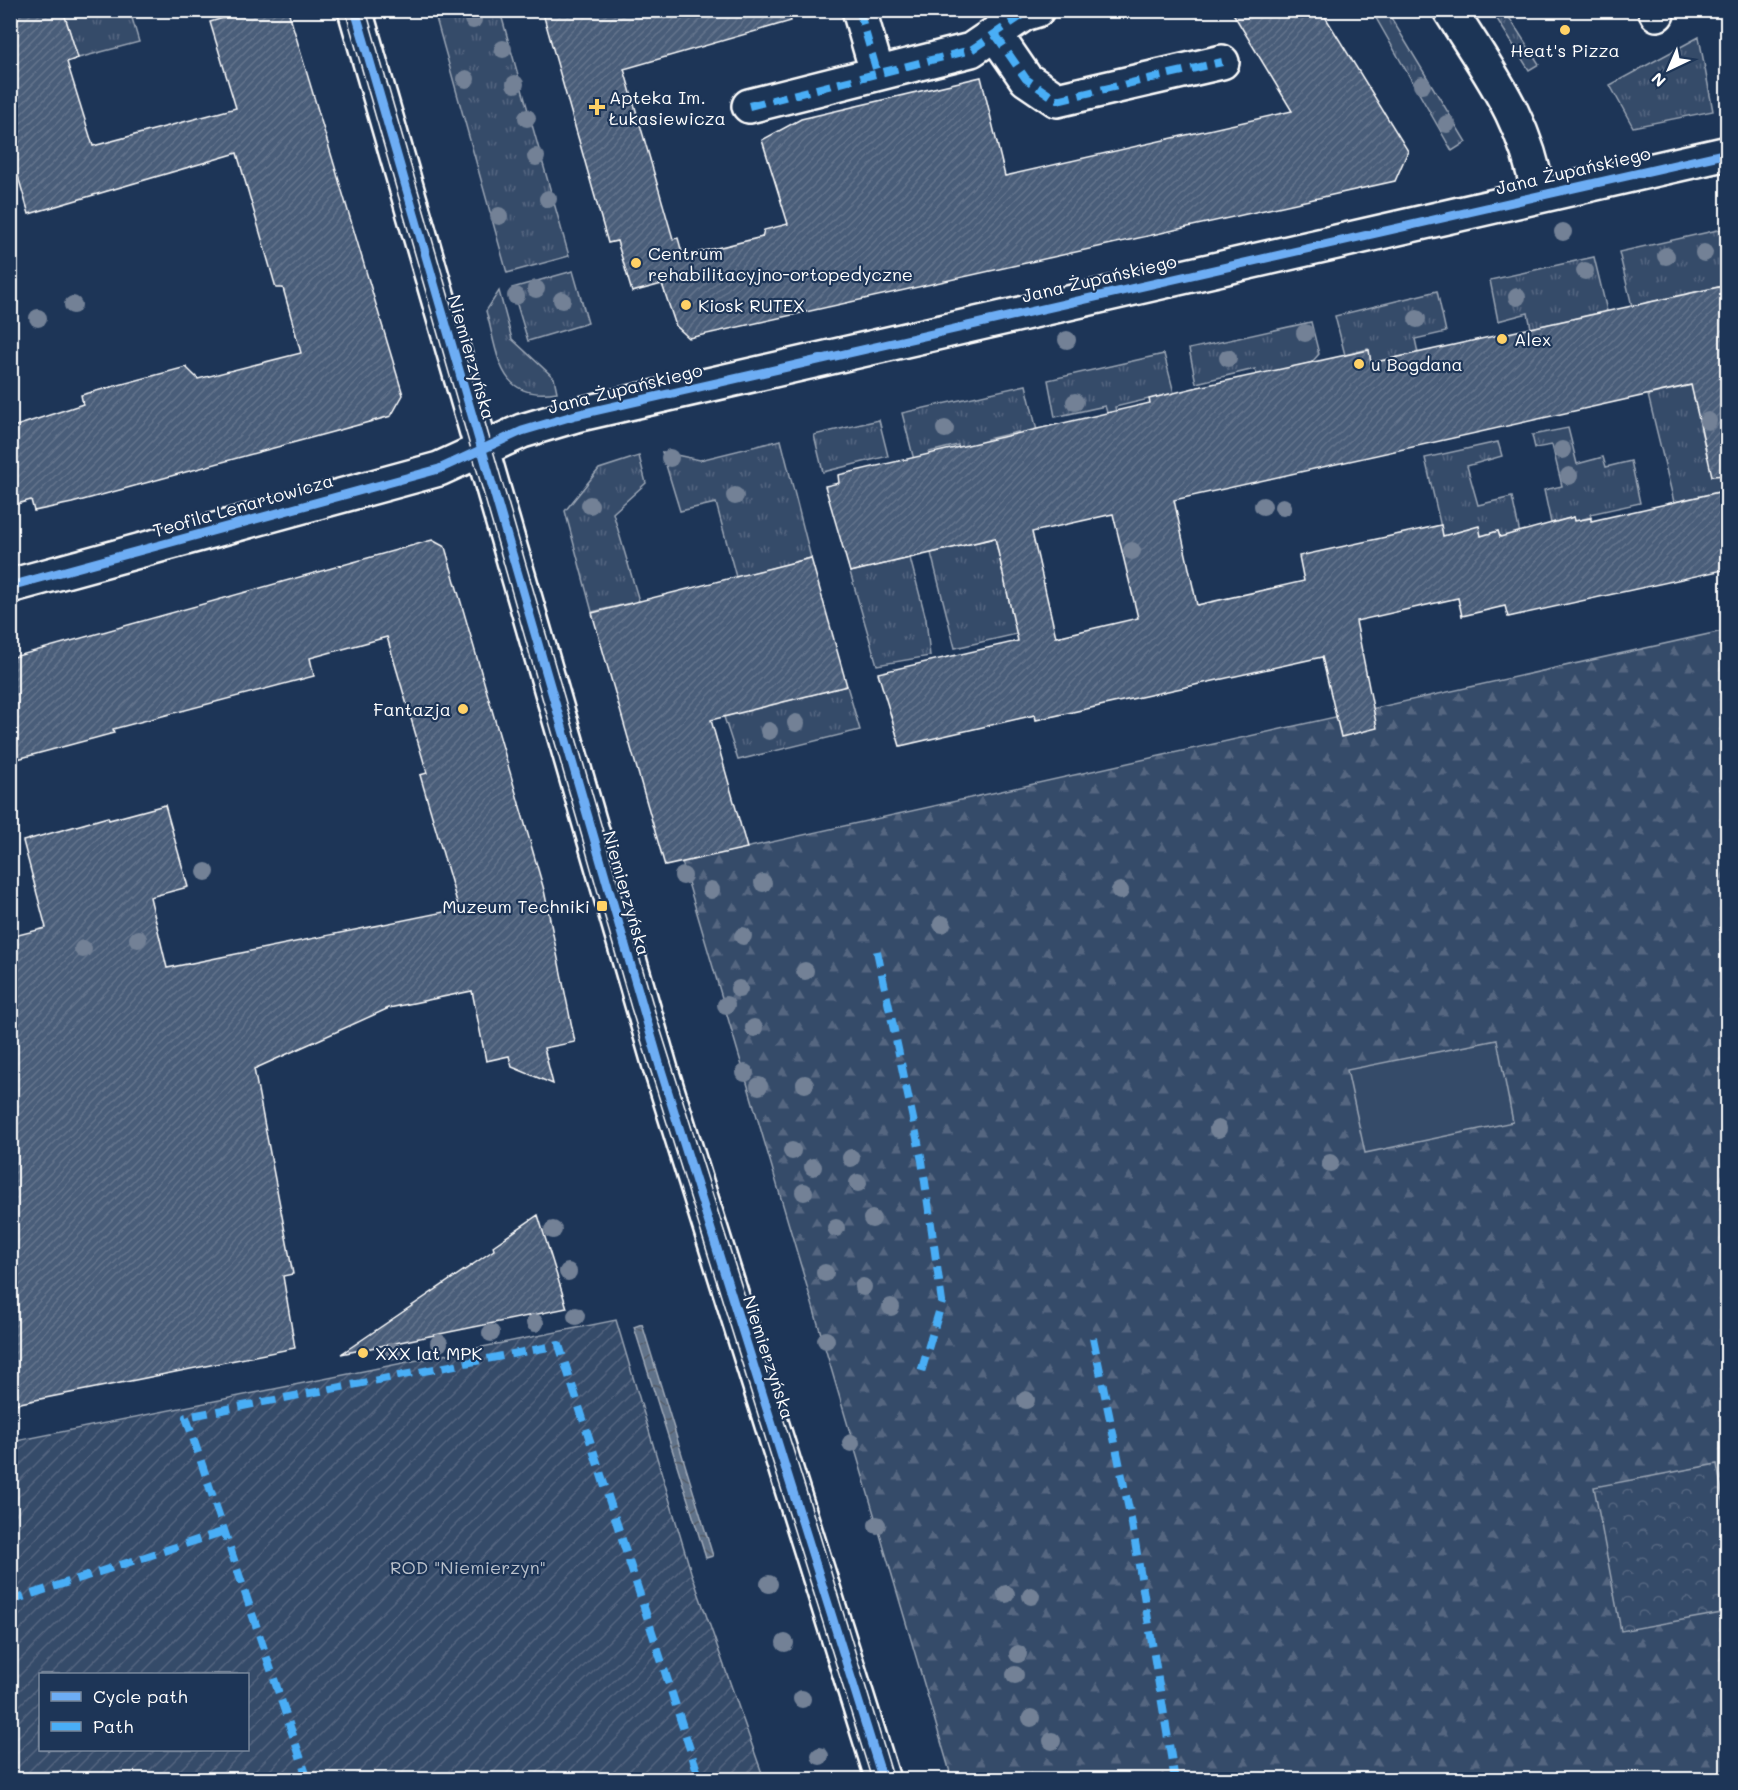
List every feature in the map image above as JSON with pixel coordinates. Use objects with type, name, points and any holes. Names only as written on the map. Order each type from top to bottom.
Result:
[{"type":"street","name":"Niemierzyńska","points":[[355,10],[661,1070],[883,1779]]},
{"type":"street","points":[[859,10],[878,72]]},
{"type":"street","points":[[748,106],[971,50],[1024,14],[1037,10]]},
{"type":"street","points":[[1450,10],[1515,115],[1529,151],[1538,194]]},
{"type":"street","points":[[995,34],[1026,79],[1057,100],[1222,62]]},
{"type":"street","name":"Jana Żupańskiego","points":[[481,448],[522,431],[606,408],[1538,194],[1728,153]]},
{"type":"street","name":"Teofila Lenartowicza","points":[[10,586],[439,469],[481,448]]},
{"type":"green space","points":[[63,11],[130,11],[139,42],[78,58]]},
{"type":"green space","points":[[434,11],[500,11],[569,256],[507,273]]},
{"type":"green space","points":[[1372,11],[1387,11],[1466,142],[1452,151]]},
{"type":"green space","points":[[1492,11],[1505,11],[1539,64],[1529,70]]},
{"type":"green space","points":[[1699,37],[1713,111],[1633,127],[1610,85]]},
{"type":"green space","points":[[1727,228],[1727,285],[1632,306],[1619,252]]},
{"type":"green space","points":[[1594,257],[1607,311],[1531,328],[1528,313],[1498,321],[1490,280]]},
{"type":"green space","points":[[573,271],[588,323],[528,341],[512,288]]},
{"type":"green space","points":[[499,291],[512,339],[554,378],[557,392],[537,393],[522,390],[504,372],[498,359],[486,311]]},
{"type":"green space","points":[[1437,291],[1446,332],[1415,339],[1418,353],[1371,363],[1368,349],[1345,355],[1335,316]]},
{"type":"green space","points":[[1311,322],[1319,354],[1311,363],[1288,368],[1260,389],[1255,369],[1196,383],[1189,349]]},
{"type":"green space","points":[[1164,354],[1174,393],[1115,407],[1118,421],[1110,422],[1105,406],[1055,417],[1048,380]]},
{"type":"green space","points":[[1727,377],[1701,430],[1707,456],[1727,448],[1727,490],[1674,502],[1648,395]]},
{"type":"green space","points":[[1026,385],[1039,439],[1020,443],[1018,432],[987,439],[989,449],[960,457],[958,445],[929,452],[931,463],[914,460],[902,413]]},
{"type":"green space","points":[[879,420],[888,456],[823,472],[814,435]]},
{"type":"green space","points":[[1568,428],[1577,464],[1603,457],[1606,467],[1631,461],[1640,503],[1590,514],[1591,517],[1575,521],[1574,517],[1551,523],[1544,490],[1562,486],[1552,445],[1535,448],[1532,435]]},
{"type":"green space","points":[[781,440],[811,558],[736,577],[716,503],[680,511],[662,452],[700,460]]},
{"type":"green space","points":[[1498,442],[1502,456],[1467,466],[1478,505],[1512,497],[1520,534],[1500,539],[1498,531],[1481,536],[1478,527],[1443,536],[1425,458]]},
{"type":"green space","points":[[639,456],[646,483],[613,513],[639,601],[592,612],[565,511],[599,469]]},
{"type":"green space","points":[[995,538],[1017,634],[955,648],[931,553]]},
{"type":"green space","points":[[910,558],[926,619],[930,656],[877,665],[850,572]]},
{"type":"green space","points":[[1727,630],[1727,1779],[952,1779],[682,862]]},
{"type":"green space","points":[[847,686],[860,730],[738,760],[724,717]]},
{"type":"green space","points":[[1497,1040],[1513,1122],[1365,1153],[1347,1070]]},
{"type":"green space","name":"ROD \"Niemierzyn\"","points":[[616,1320],[691,1572],[764,1779],[11,1779],[11,1442]]},
{"type":"green space","points":[[1717,1464],[1727,1519],[1727,1612],[1621,1631],[1594,1487]]},
{"type":"water","points":[[642,1324],[713,1556],[706,1558],[634,1327]]},
{"type":"building","points":[[10,10],[63,10],[78,58],[67,62],[93,146],[236,108],[210,22],[250,10],[288,10],[403,395],[391,416],[72,503],[34,511],[31,500],[10,506],[10,428],[83,404],[81,395],[186,367],[198,379],[301,353],[283,288],[276,288],[237,153],[29,214],[10,149]]},
{"type":"building","points":[[542,10],[789,10],[791,21],[624,69],[673,239],[678,238],[683,256],[762,237],[764,230],[788,224],[762,140],[801,119],[981,77],[1005,176],[1292,111],[1231,10],[1321,10],[1408,151],[1395,181],[689,338],[676,326],[662,284],[632,292],[617,241],[608,243]]},
{"type":"building","points":[[1728,285],[1728,475],[1712,476],[1691,385],[1174,500],[1197,605],[1304,581],[1299,556],[1441,525],[1443,536],[1479,526],[1481,536],[1498,531],[1500,537],[1574,517],[1575,521],[1591,518],[1591,521],[1728,490],[1728,569],[1508,617],[1505,606],[1462,616],[1458,598],[1356,621],[1377,728],[1341,737],[1322,657],[1036,720],[1035,715],[900,746],[878,673],[1018,641],[995,538],[850,572],[825,486],[839,483],[838,475],[1150,403],[1149,399],[1198,387],[1369,350],[1371,363]],"holes":[[[1113,514],[1138,618],[1056,637],[1032,532]]]},
{"type":"building","points":[[432,540],[445,547],[544,890],[575,1042],[544,1048],[553,1084],[512,1067],[509,1056],[486,1061],[472,991],[389,1008],[254,1069],[293,1274],[283,1276],[295,1348],[10,1405],[10,937],[46,928],[23,841],[108,817],[109,820],[165,805],[188,887],[150,897],[167,968],[459,909],[420,775],[427,773],[387,637],[310,658],[314,676],[113,729],[114,733],[10,761],[10,658]]},
{"type":"building","points":[[811,558],[847,686],[711,720],[747,848],[665,866],[592,613]]},
{"type":"building","points":[[538,1215],[567,1308],[341,1354],[494,1250],[493,1246]]},
{"type":"tram line","points":[[345,10],[631,1008],[872,1780]]},
{"type":"tram line","points":[[366,10],[656,1015],[810,1503],[894,1780]]},
{"type":"marked path","points":[[859,10],[877,72]]},
{"type":"marked path","points":[[749,106],[971,50],[1024,14],[1037,10]]},
{"type":"marked path","points":[[995,34],[1026,79],[1057,100],[1222,62]]},
{"type":"marked path","points":[[877,951],[922,1161],[942,1302],[921,1372]]},
{"type":"marked path","points":[[1093,1338],[1132,1524],[1175,1780]]},
{"type":"marked path","points":[[308,1780],[186,1417],[559,1345],[700,1780]]},
{"type":"marked path","points":[[10,1601],[225,1531]]},
{"type":"cycle path","points":[[355,10],[661,1070],[883,1780]]},
{"type":"cycle path","points":[[10,586],[439,469],[522,431],[576,415],[1728,153]]},
{"type":"place","name":"Heat's Pizza","points":[[1565,30]]},
{"type":"place","name":"Apteka Im. Łukasiewicza","points":[[597,107]]},
{"type":"place","name":"Centrum rehabilitacyjno-ortopedyczne","points":[[636,263]]},
{"type":"place","name":"Kiosk RUTEX","points":[[686,305]]},
{"type":"place","name":"Alex","points":[[1502,339]]},
{"type":"place","name":"u Bogdana","points":[[1359,364]]},
{"type":"place","name":"Fantazja","points":[[463,709]]},
{"type":"place","name":"Muzeum Techniki","points":[[602,906]]},
{"type":"place","name":"XXX lat MPK","points":[[363,1353]]}]
